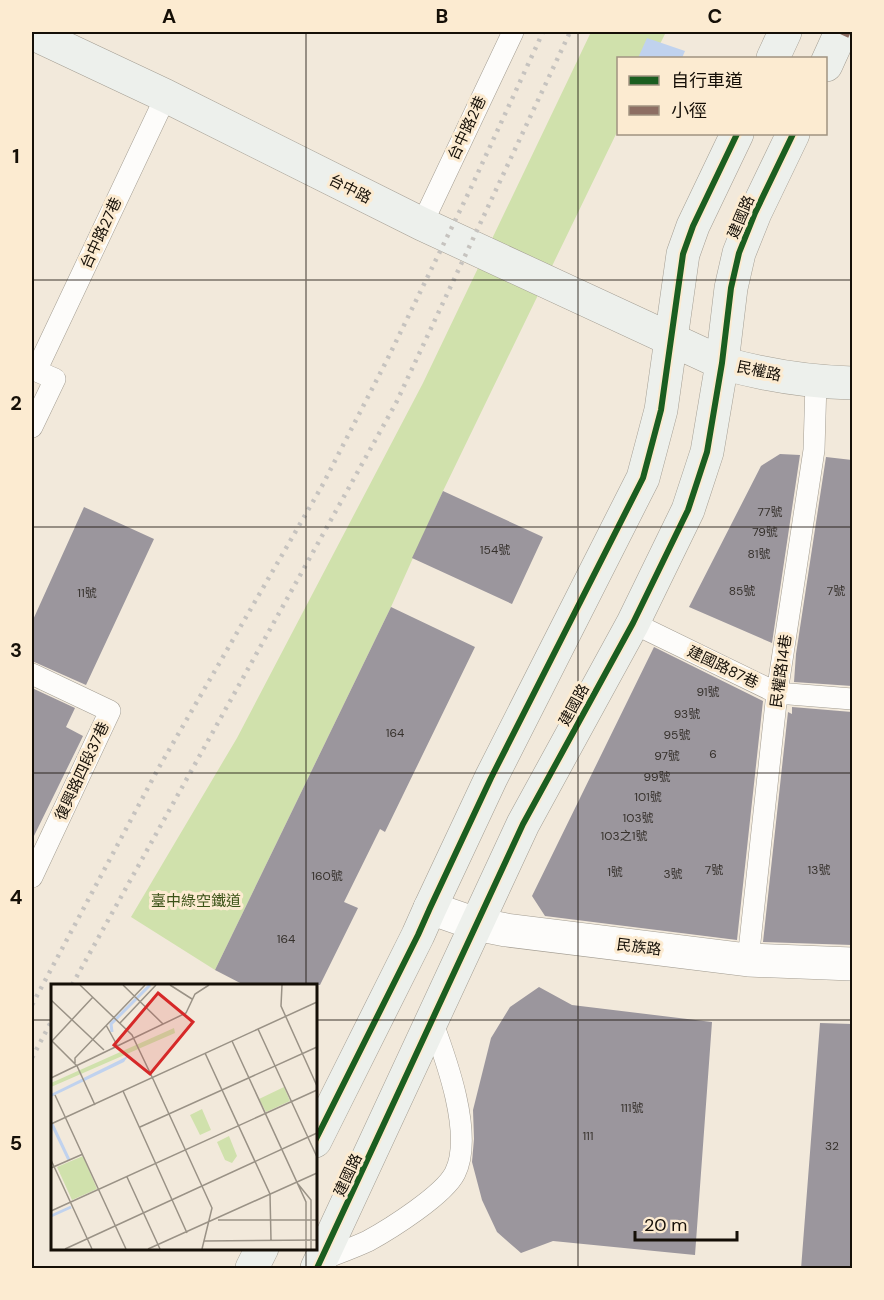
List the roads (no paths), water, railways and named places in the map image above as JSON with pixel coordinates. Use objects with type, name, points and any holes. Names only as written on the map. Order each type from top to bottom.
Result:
[{"type":"main road","points":[[773,57],[785,32]]},
{"type":"main road","points":[[827,60],[841,32]]},
{"type":"main road","name":"台中路","points":[[32,33],[166,96],[422,225],[671,340]]},
{"type":"main road","points":[[316,1139],[418,935],[496,768],[643,478],[661,410],[684,254],[693,226],[737,135]]},
{"type":"main road","name":"建國路","points":[[319,1264],[523,824],[633,623],[688,510],[707,452],[722,363],[731,288],[739,253],[755,213],[793,135]]},
{"type":"main road","name":"民權路","points":[[671,340],[722,363],[746,370],[816,382],[852,383]]},
{"type":"main road","points":[[252,1269],[262,1249]]},
{"type":"street","points":[[841,32],[852,38]]},
{"type":"street","name":"民族路","points":[[430,908],[476,924],[506,930],[748,960],[852,964]]},
{"type":"lane","name":"台中路2巷","points":[[422,225],[513,32]]},
{"type":"lane","name":"台中路27巷","points":[[41,373],[166,96]]},
{"type":"lane","points":[[32,427],[41,373]]},
{"type":"lane","name":"民權路14巷","points":[[748,960],[777,693],[814,450],[816,382]]},
{"type":"lane","name":"建國路87巷","points":[[633,623],[777,693],[852,699]]},
{"type":"lane","name":"復興路四段37巷","points":[[32,674],[111,711],[32,877]]},
{"type":"lane","points":[[319,1264],[368,1240],[425,1204],[455,1174],[462,1153],[460,1122],[448,1065],[432,1022]]},
{"type":"water","points":[[647,38],[685,51],[682,57],[638,57]]},
{"type":"railway","points":[[32,1005],[158,769],[322,486],[469,192],[543,32]]},
{"type":"railway","points":[[73,984],[396,403],[570,32]]},
{"type":"railway","points":[[32,1058],[51,1022]]},
{"type":"park label","name":"臺中綠空鐵道","points":[[196,901]]}]
